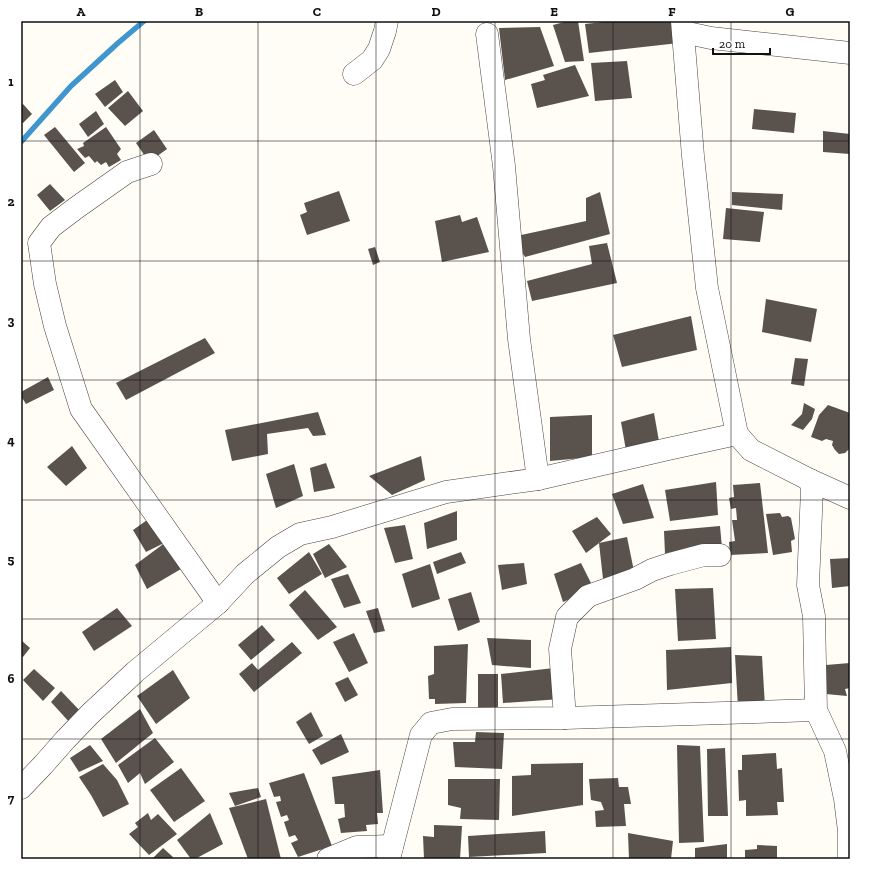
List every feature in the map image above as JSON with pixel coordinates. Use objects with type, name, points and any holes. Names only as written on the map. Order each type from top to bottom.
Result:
[{"type":"street","points":[[354,74],[372,60],[379,50],[387,21]]},
{"type":"street","points":[[850,53],[711,38],[683,27],[693,156],[707,288],[737,434],[751,450],[810,480],[850,498]]},
{"type":"street","points":[[487,34],[504,166],[519,339],[538,480]]},
{"type":"street","points":[[151,164],[127,172],[51,227],[38,243],[45,284],[55,326],[81,409],[218,603]]},
{"type":"street","points":[[21,788],[90,714],[134,672],[218,603],[245,574],[278,548],[300,534],[348,522],[446,492],[538,480],[737,434]]},
{"type":"street","points":[[810,480],[812,489],[808,585],[814,616],[816,710],[834,750],[848,799],[849,859]]},
{"type":"street","points":[[564,718],[560,650],[567,617],[588,596],[635,579],[652,570],[704,555],[720,555]]},
{"type":"street","points":[[328,859],[356,848],[390,852],[420,735],[431,723],[452,719],[564,718],[816,710]]},
{"type":"building","points":[[568,21],[578,21],[584,61],[565,62],[553,25]]},
{"type":"building","points":[[612,21],[675,21],[679,43],[589,53],[585,24]]},
{"type":"building","points":[[540,27],[554,66],[505,80],[499,28]]},
{"type":"building","points":[[627,61],[632,98],[595,101],[591,63]]},
{"type":"building","points":[[575,65],[589,96],[537,108],[531,84],[545,80],[543,75]]},
{"type":"building","points":[[115,80],[123,92],[105,107],[95,94]]},
{"type":"building","points":[[128,91],[143,111],[125,126],[108,108]]},
{"type":"building","points":[[23,104],[32,114],[23,123],[21,121],[21,105]]},
{"type":"building","points":[[754,109],[796,113],[794,133],[752,129]]},
{"type":"building","points":[[96,111],[104,124],[88,137],[79,124]]},
{"type":"building","points":[[55,127],[85,163],[74,172],[44,135]]},
{"type":"building","points":[[106,127],[121,149],[117,154],[121,160],[109,167],[106,162],[101,165],[97,161],[95,163],[89,156],[85,158],[77,149],[84,146],[83,143]]},
{"type":"building","points":[[154,130],[167,149],[149,162],[136,143]]},
{"type":"building","points":[[823,131],[850,134],[850,154],[823,152]]},
{"type":"building","points":[[50,184],[65,200],[50,211],[37,195]]},
{"type":"building","points":[[339,191],[350,221],[307,235],[300,215],[307,212],[304,203]]},
{"type":"building","points":[[600,192],[610,234],[525,257],[512,237],[586,221],[586,198]]},
{"type":"building","points":[[732,192],[783,194],[782,210],[732,205]]},
{"type":"building","points":[[726,208],[764,212],[760,242],[723,239]]},
{"type":"building","points":[[460,215],[462,222],[477,217],[489,252],[442,262],[435,221]]},
{"type":"building","points":[[607,243],[617,283],[532,301],[527,281],[592,264],[589,246]]},
{"type":"building","points":[[375,247],[380,262],[373,265],[368,249]]},
{"type":"building","points":[[766,299],[817,309],[811,342],[762,332]]},
{"type":"building","points":[[691,316],[697,350],[622,367],[613,335]]},
{"type":"building","points":[[205,338],[215,353],[126,400],[116,383]]},
{"type":"building","points":[[795,358],[808,359],[804,386],[791,384]]},
{"type":"building","points":[[48,377],[54,390],[26,404],[21,396],[21,392]]},
{"type":"building","points":[[804,403],[815,409],[812,419],[803,430],[791,425],[802,414]]},
{"type":"building","points":[[828,405],[850,413],[850,448],[845,453],[839,454],[835,450],[832,445],[833,441],[826,439],[822,441],[811,437],[819,415]]},
{"type":"building","points":[[318,412],[326,435],[313,436],[308,428],[267,434],[268,454],[232,461],[225,430]]},
{"type":"building","points":[[654,413],[660,447],[627,456],[621,422]]},
{"type":"building","points":[[592,415],[592,457],[550,461],[550,417]]},
{"type":"building","points":[[72,446],[87,468],[66,486],[47,467]]},
{"type":"building","points":[[421,456],[425,480],[392,495],[369,476]]},
{"type":"building","points":[[326,463],[335,488],[314,492],[310,468]]},
{"type":"building","points":[[294,464],[303,496],[276,508],[266,474]]},
{"type":"building","points":[[716,482],[718,515],[670,521],[665,490]]},
{"type":"building","points":[[760,483],[768,553],[730,555],[729,542],[735,541],[732,520],[737,520],[736,508],[731,509],[729,498],[734,497],[733,485]]},
{"type":"building","points":[[643,484],[654,518],[623,524],[612,494]]},
{"type":"building","points":[[457,511],[457,540],[427,549],[424,523]]},
{"type":"building","points":[[780,513],[782,517],[788,516],[791,518],[795,539],[791,541],[792,552],[773,555],[766,514]]},
{"type":"building","points":[[597,517],[611,534],[586,553],[572,531]]},
{"type":"building","points":[[150,518],[186,566],[147,589],[135,565],[166,542],[146,552],[133,530]]},
{"type":"building","points":[[405,525],[413,559],[395,563],[384,528]]},
{"type":"building","points":[[720,526],[722,548],[665,554],[664,531]]},
{"type":"building","points":[[627,537],[635,576],[603,579],[599,543]]},
{"type":"building","points":[[329,544],[347,567],[325,578],[313,554]]},
{"type":"building","points":[[309,552],[322,574],[289,594],[277,578]]},
{"type":"building","points":[[461,552],[466,563],[437,574],[433,562]]},
{"type":"building","points":[[850,558],[850,586],[832,588],[830,559]]},
{"type":"building","points":[[524,563],[527,584],[502,590],[498,565]]},
{"type":"building","points":[[581,563],[594,589],[563,602],[554,574]]},
{"type":"building","points":[[430,564],[440,599],[412,608],[402,574]]},
{"type":"building","points":[[348,574],[361,603],[344,608],[331,579]]},
{"type":"building","points":[[713,588],[716,639],[678,641],[675,589]]},
{"type":"building","points":[[305,590],[337,627],[318,640],[289,605]]},
{"type":"building","points":[[471,592],[480,622],[458,631],[448,599]]},
{"type":"building","points":[[117,608],[132,626],[94,651],[82,632]]},
{"type":"building","points":[[378,608],[385,631],[374,633],[366,611]]},
{"type":"building","points":[[262,625],[275,640],[251,660],[238,645]]},
{"type":"building","points":[[354,633],[368,663],[349,672],[333,642]]},
{"type":"building","points":[[487,638],[531,640],[531,668],[492,665]]},
{"type":"building","points":[[21,640],[30,648],[23,657],[21,655]]},
{"type":"building","points":[[292,642],[302,653],[254,692],[239,674],[252,663],[258,670]]},
{"type":"building","points":[[468,644],[466,703],[435,704],[435,699],[429,699],[428,676],[434,674],[434,646]]},
{"type":"building","points":[[731,647],[732,683],[667,690],[666,650]]},
{"type":"building","points":[[735,655],[762,656],[765,707],[738,708]]},
{"type":"building","points":[[850,663],[850,688],[845,689],[847,696],[826,694],[826,665]]},
{"type":"building","points":[[554,668],[561,699],[503,703],[501,674]]},
{"type":"building","points":[[34,669],[55,688],[43,701],[23,680]]},
{"type":"building","points":[[173,670],[190,698],[156,724],[137,696]]},
{"type":"building","points":[[478,674],[498,674],[498,710],[478,709]]},
{"type":"building","points":[[348,677],[358,695],[345,702],[335,683]]},
{"type":"building","points":[[61,691],[83,714],[71,724],[51,702]]},
{"type":"building","points":[[140,709],[153,733],[116,763],[101,739]]},
{"type":"building","points":[[311,712],[323,736],[309,744],[296,722]]},
{"type":"building","points":[[476,732],[504,733],[502,769],[455,767],[453,742],[475,742]]},
{"type":"building","points":[[341,734],[349,752],[321,765],[312,750]]},
{"type":"building","points":[[155,738],[174,762],[145,784],[140,773],[128,783],[118,765]]},
{"type":"building","points":[[90,745],[103,761],[79,772],[70,758]]},
{"type":"building","points":[[677,745],[700,746],[704,842],[679,843]]},
{"type":"building","points":[[725,748],[728,816],[708,816],[707,749]]},
{"type":"building","points":[[776,753],[777,769],[782,768],[784,802],[777,802],[778,815],[746,816],[746,800],[739,801],[738,770],[742,770],[742,755]]},
{"type":"building","points":[[583,763],[583,805],[512,816],[512,776],[531,775],[531,764]]},
{"type":"building","points":[[103,764],[117,780],[129,804],[103,817],[79,777]]},
{"type":"building","points":[[181,768],[205,801],[174,822],[150,790]]},
{"type":"building","points":[[380,770],[383,813],[377,813],[378,824],[366,825],[367,831],[341,833],[338,819],[345,817],[344,804],[335,804],[332,777]]},
{"type":"building","points":[[304,773],[332,846],[298,857],[291,843],[298,840],[295,835],[289,837],[284,822],[289,820],[287,815],[281,817],[276,802],[281,801],[280,796],[274,797],[269,783]]},
{"type":"building","points":[[618,778],[619,787],[628,787],[631,804],[624,804],[626,826],[596,827],[595,811],[604,810],[601,802],[591,800],[589,779]]},
{"type":"building","points":[[448,779],[500,779],[499,820],[460,819],[461,808],[448,805]]},
{"type":"building","points":[[258,788],[261,797],[235,806],[229,793]]},
{"type":"building","points":[[266,799],[281,859],[248,859],[229,808]]},
{"type":"building","points":[[148,813],[151,820],[158,814],[177,834],[149,855],[129,834],[138,827],[135,823]]},
{"type":"building","points":[[210,813],[223,844],[195,859],[191,859],[177,840]]},
{"type":"building","points":[[434,825],[462,826],[460,859],[424,859],[423,836],[434,837]]},
{"type":"building","points":[[545,831],[546,853],[469,857],[468,836]]},
{"type":"building","points":[[628,833],[673,841],[671,859],[629,859]]},
{"type":"building","points":[[727,844],[727,859],[695,859],[695,848]]},
{"type":"building","points":[[757,845],[777,846],[777,859],[745,859],[745,850],[757,849]]},
{"type":"building","points":[[163,848],[173,857],[171,859],[152,859]]},
{"type":"waterway","points":[[21,142],[71,86],[144,21]]}]
